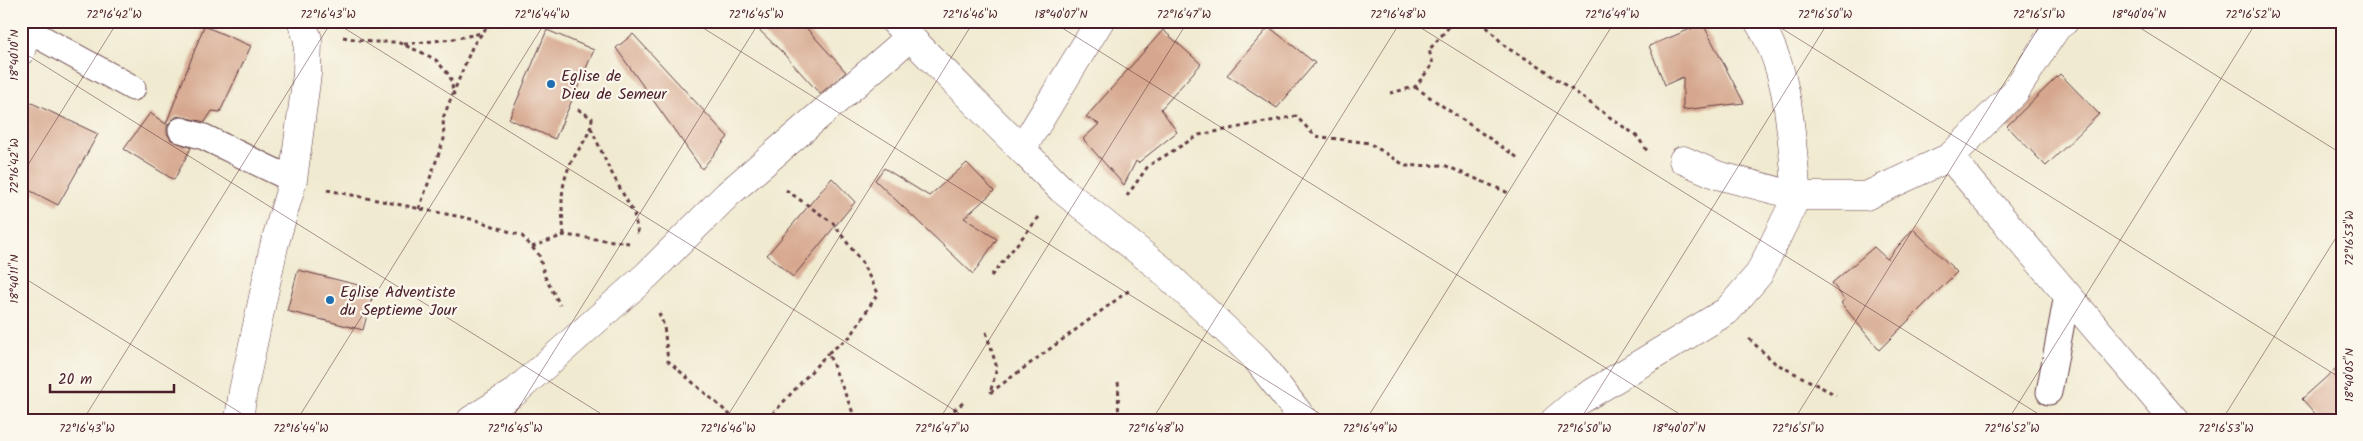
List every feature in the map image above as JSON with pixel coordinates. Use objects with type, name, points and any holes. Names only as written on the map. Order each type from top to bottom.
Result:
[{"type":"street","points":[[1022,150],[1100,21]]},
{"type":"street","points":[[1555,420],[1574,404],[1727,311],[1759,274],[1797,196],[1785,86],[1768,36],[1758,21]]},
{"type":"street","points":[[1683,160],[1717,176],[1797,196],[1866,196],[1950,157],[2015,92],[2057,27],[2065,21]]},
{"type":"street","points":[[239,420],[243,391],[274,246],[293,180],[307,74],[304,30]]},
{"type":"street","points":[[471,420],[515,392],[577,337],[648,262],[756,170],[901,30],[1061,189],[1160,268],[1256,357],[1304,420]]},
{"type":"street","points":[[1950,157],[2174,420]]},
{"type":"lane","points":[[27,35],[133,88]]},
{"type":"lane","points":[[181,130],[204,137],[293,180]]},
{"type":"lane","points":[[2049,392],[2067,295]]},
{"type":"path","points":[[419,208],[444,139],[443,118],[454,96],[473,45],[487,27],[505,21]]},
{"type":"path","points":[[1252,21],[1258,30]]},
{"type":"path","points":[[1390,93],[1415,88],[1433,64],[1429,50],[1454,21]]},
{"type":"path","points":[[1481,21],[1506,48],[1543,68],[1552,77],[1604,111],[1625,130],[1634,134],[1649,153],[1683,160]]},
{"type":"path","points":[[304,30],[348,36],[371,42],[397,42],[436,60],[450,76],[454,96]]},
{"type":"path","points":[[403,45],[453,39],[482,33]]},
{"type":"path","points":[[1415,88],[1518,158]]},
{"type":"path","points":[[564,235],[561,192],[570,166],[591,127],[592,118],[576,108]]},
{"type":"path","points":[[1106,225],[1148,166],[1199,135],[1296,116],[1315,136],[1369,143],[1406,166],[1444,166],[1511,194]]},
{"type":"path","points":[[591,127],[608,166],[634,214],[648,262],[654,301],[664,326],[668,361],[736,420]]},
{"type":"path","points":[[756,170],[833,223],[862,263],[878,292],[851,336],[828,353],[766,420]]},
{"type":"path","points":[[293,180],[342,195],[419,208],[485,223],[522,236],[539,255],[545,277],[577,337]]},
{"type":"path","points":[[991,276],[1061,189]]},
{"type":"path","points":[[532,247],[564,235],[648,262]]},
{"type":"path","points":[[986,332],[998,368],[990,393],[1160,268]]},
{"type":"path","points":[[1727,311],[1754,345],[1775,363],[1836,395]]},
{"type":"path","points":[[828,353],[856,420]]},
{"type":"path","points":[[1118,382],[1120,397],[1118,414],[1121,420]]},
{"type":"path","points":[[940,420],[963,403]]},
{"type":"building","points":[[750,21],[800,21],[846,72],[820,94],[782,52]]},
{"type":"building","points":[[1703,24],[1744,103],[1683,110],[1683,77],[1665,85],[1649,46]]},
{"type":"building","points":[[204,26],[251,46],[220,112],[212,111],[205,122],[177,116],[167,125],[167,133],[171,140],[191,148],[174,180],[124,149],[150,113],[166,124]]},
{"type":"building","points":[[1269,27],[1315,63],[1277,108],[1227,75]]},
{"type":"building","name":"Eglise de Dieu de Semeur","points":[[547,30],[594,50],[555,139],[509,119]]},
{"type":"building","points":[[1163,30],[1201,64],[1161,109],[1177,132],[1138,163],[1136,161],[1124,185],[1083,139],[1099,124],[1086,117]]},
{"type":"building","points":[[633,34],[728,137],[702,169],[616,48]]},
{"type":"building","points":[[2060,74],[2099,114],[2046,166],[2007,126]]},
{"type":"building","points":[[21,98],[98,134],[58,205],[21,186]]},
{"type":"building","points":[[967,163],[994,191],[964,218],[997,239],[973,274],[875,180],[884,168],[929,196]]},
{"type":"building","points":[[832,178],[855,202],[793,277],[767,255]]},
{"type":"building","points":[[1913,229],[1957,272],[1879,350],[1841,303],[1845,300],[1832,283],[1874,247],[1887,259]]},
{"type":"building","name":"Eglise Adventiste du Septieme Jour","points":[[298,270],[374,289],[363,330],[287,311]]},
{"type":"building","points":[[2342,363],[2342,409],[2331,420],[2321,420],[2302,399]]},
{"type":"place","name":"Eglise de Dieu de Semeur","points":[[551,84]]},
{"type":"place","name":"Eglise Adventiste du Septieme Jour","points":[[330,300]]}]
